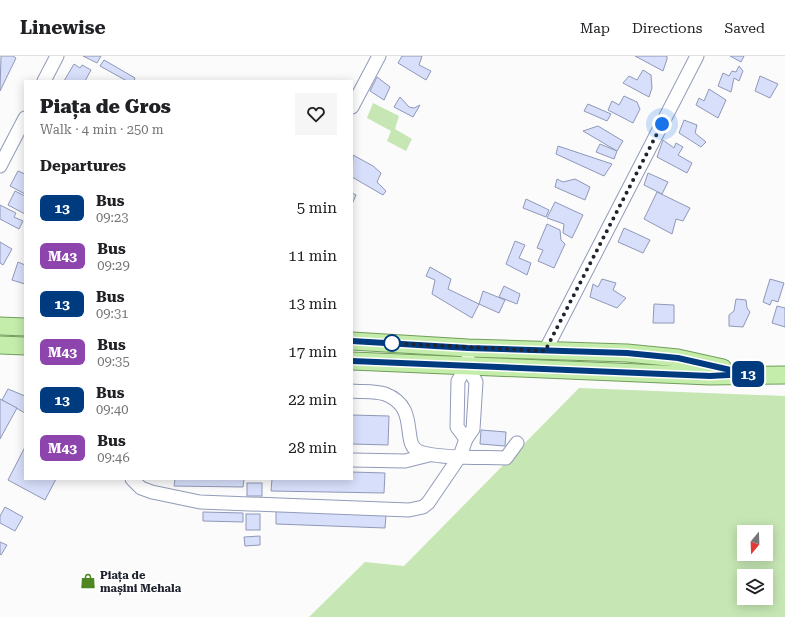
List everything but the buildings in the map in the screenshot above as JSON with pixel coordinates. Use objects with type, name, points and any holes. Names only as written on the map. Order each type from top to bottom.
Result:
[{"type":"main road","points":[[0,326],[24,327]]},
{"type":"main road","points":[[353,341],[468,348],[627,353],[678,358],[748,374]]},
{"type":"main road","points":[[0,345],[24,346]]},
{"type":"main road","points":[[353,361],[710,376],[748,374],[785,375]]},
{"type":"street","points":[[45,80],[57,56]]},
{"type":"street","points":[[353,105],[379,56]]},
{"type":"street","points":[[545,351],[697,56]]},
{"type":"street","points":[[0,166],[24,120]]},
{"type":"street","points":[[133,480],[141,488],[152,492],[200,502],[408,510],[423,507],[428,503],[460,456],[466,439],[474,429],[476,382],[467,366],[468,348]]},
{"type":"street","points":[[353,391],[384,394],[396,400],[407,415],[411,444],[416,451],[429,455],[506,458],[517,443]]},
{"type":"street","points":[[353,460],[405,461],[429,455]]},
{"type":"green space","points":[[373,103],[399,116],[395,129],[412,139],[406,151],[387,141],[391,131],[367,118]]},
{"type":"green space","points":[[579,388],[785,396],[785,617],[309,617],[365,562],[404,566]]},
{"type":"bus line","name":"13","points":[[353,341],[468,348],[627,353],[678,358],[748,374],[710,376],[353,361]]},
{"type":"place","name":"Piața de mașini Mehala","points":[[88,581]]},
{"type":"route","points":[[392,343],[545,351],[662,124]]}]
